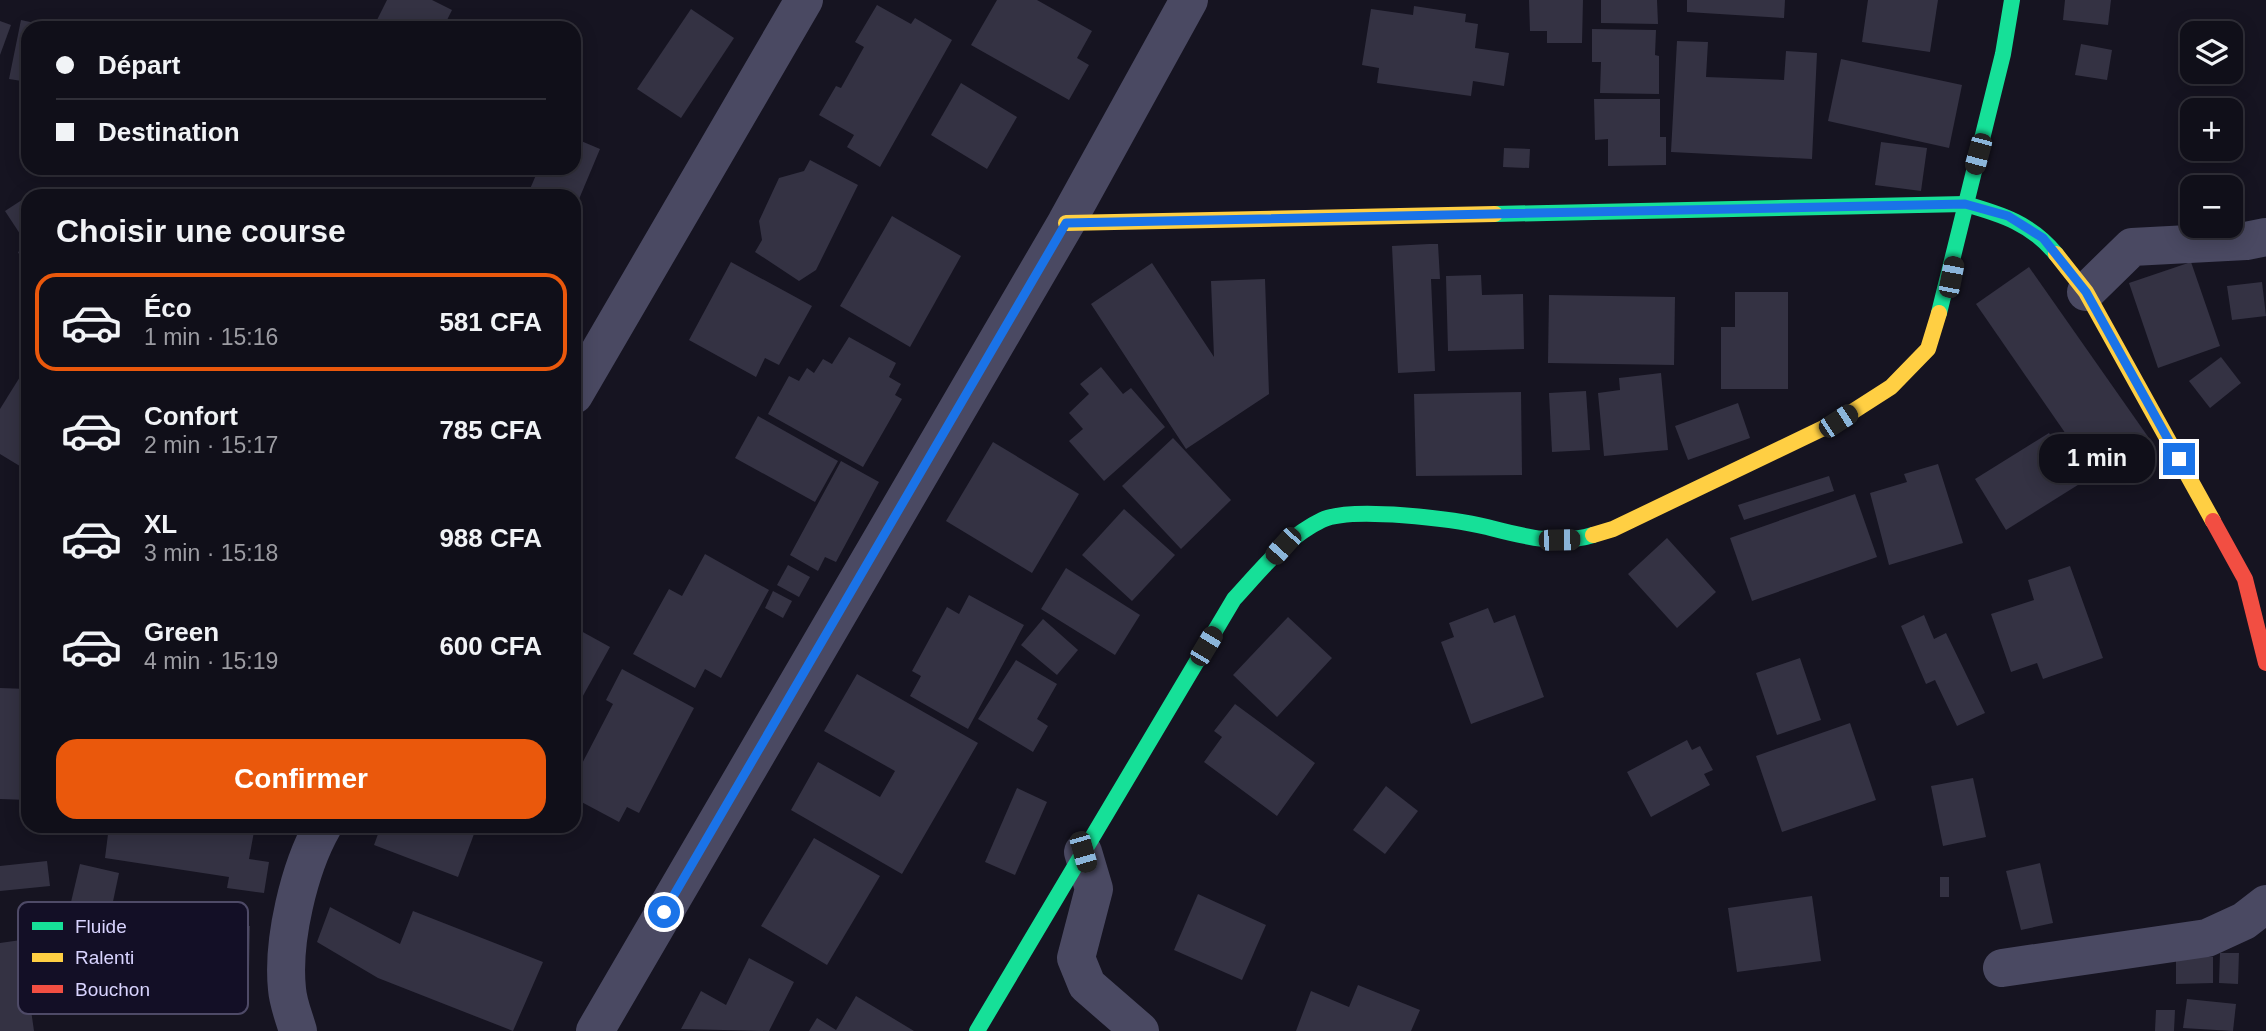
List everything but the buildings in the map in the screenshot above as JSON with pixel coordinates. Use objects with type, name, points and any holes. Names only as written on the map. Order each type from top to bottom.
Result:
[{"type":"street","points":[[581,383],[804,0]]},
{"type":"street","points":[[595,1031],[1066,223],[1189,0]]},
{"type":"street","points":[[977,1031],[1234,600],[1283,546],[1323,519],[1370,513],[1482,526],[1538,540],[1580,539],[1614,529],[1838,421],[1891,387],[1928,349],[1951,277],[1965,204],[2003,54],[2012,0]]},
{"type":"street","points":[[1066,223],[1965,204],[2008,216],[2043,238],[2086,292],[2245,579],[2266,663]]},
{"type":"street","points":[[2086,292],[2132,247],[2246,242],[2266,237]]},
{"type":"street","points":[[298,1031],[287,990],[287,935],[313,843],[319,833]]},
{"type":"street","points":[[1083,852],[1094,889],[1076,958],[1087,985],[1140,1031]]},
{"type":"street","points":[[2002,968],[2207,938],[2244,921],[2266,904]]},
{"type":"traffic: fast","points":[[1939,313],[2003,54],[2012,0]]},
{"type":"traffic: fast","points":[[1495,214],[1965,204],[2026,228],[2056,254]]},
{"type":"traffic: fast","points":[[977,1031],[1234,599],[1274,555],[1297,536],[1322,520],[1355,514],[1403,515],[1451,521],[1553,540],[1593,535]]},
{"type":"traffic: slow","points":[[1066,223],[1495,214]]},
{"type":"traffic: slow","points":[[2056,254],[2086,292],[2213,521]]},
{"type":"traffic: slow","points":[[1593,535],[1613,529],[1838,421],[1891,387],[1928,349],[1939,313]]},
{"type":"traffic: jam","points":[[2213,521],[2245,579],[2266,663]]},
{"type":"route","points":[[664,912],[1066,223],[1965,204],[2008,216],[2043,238],[2086,292],[2179,459]]}]
